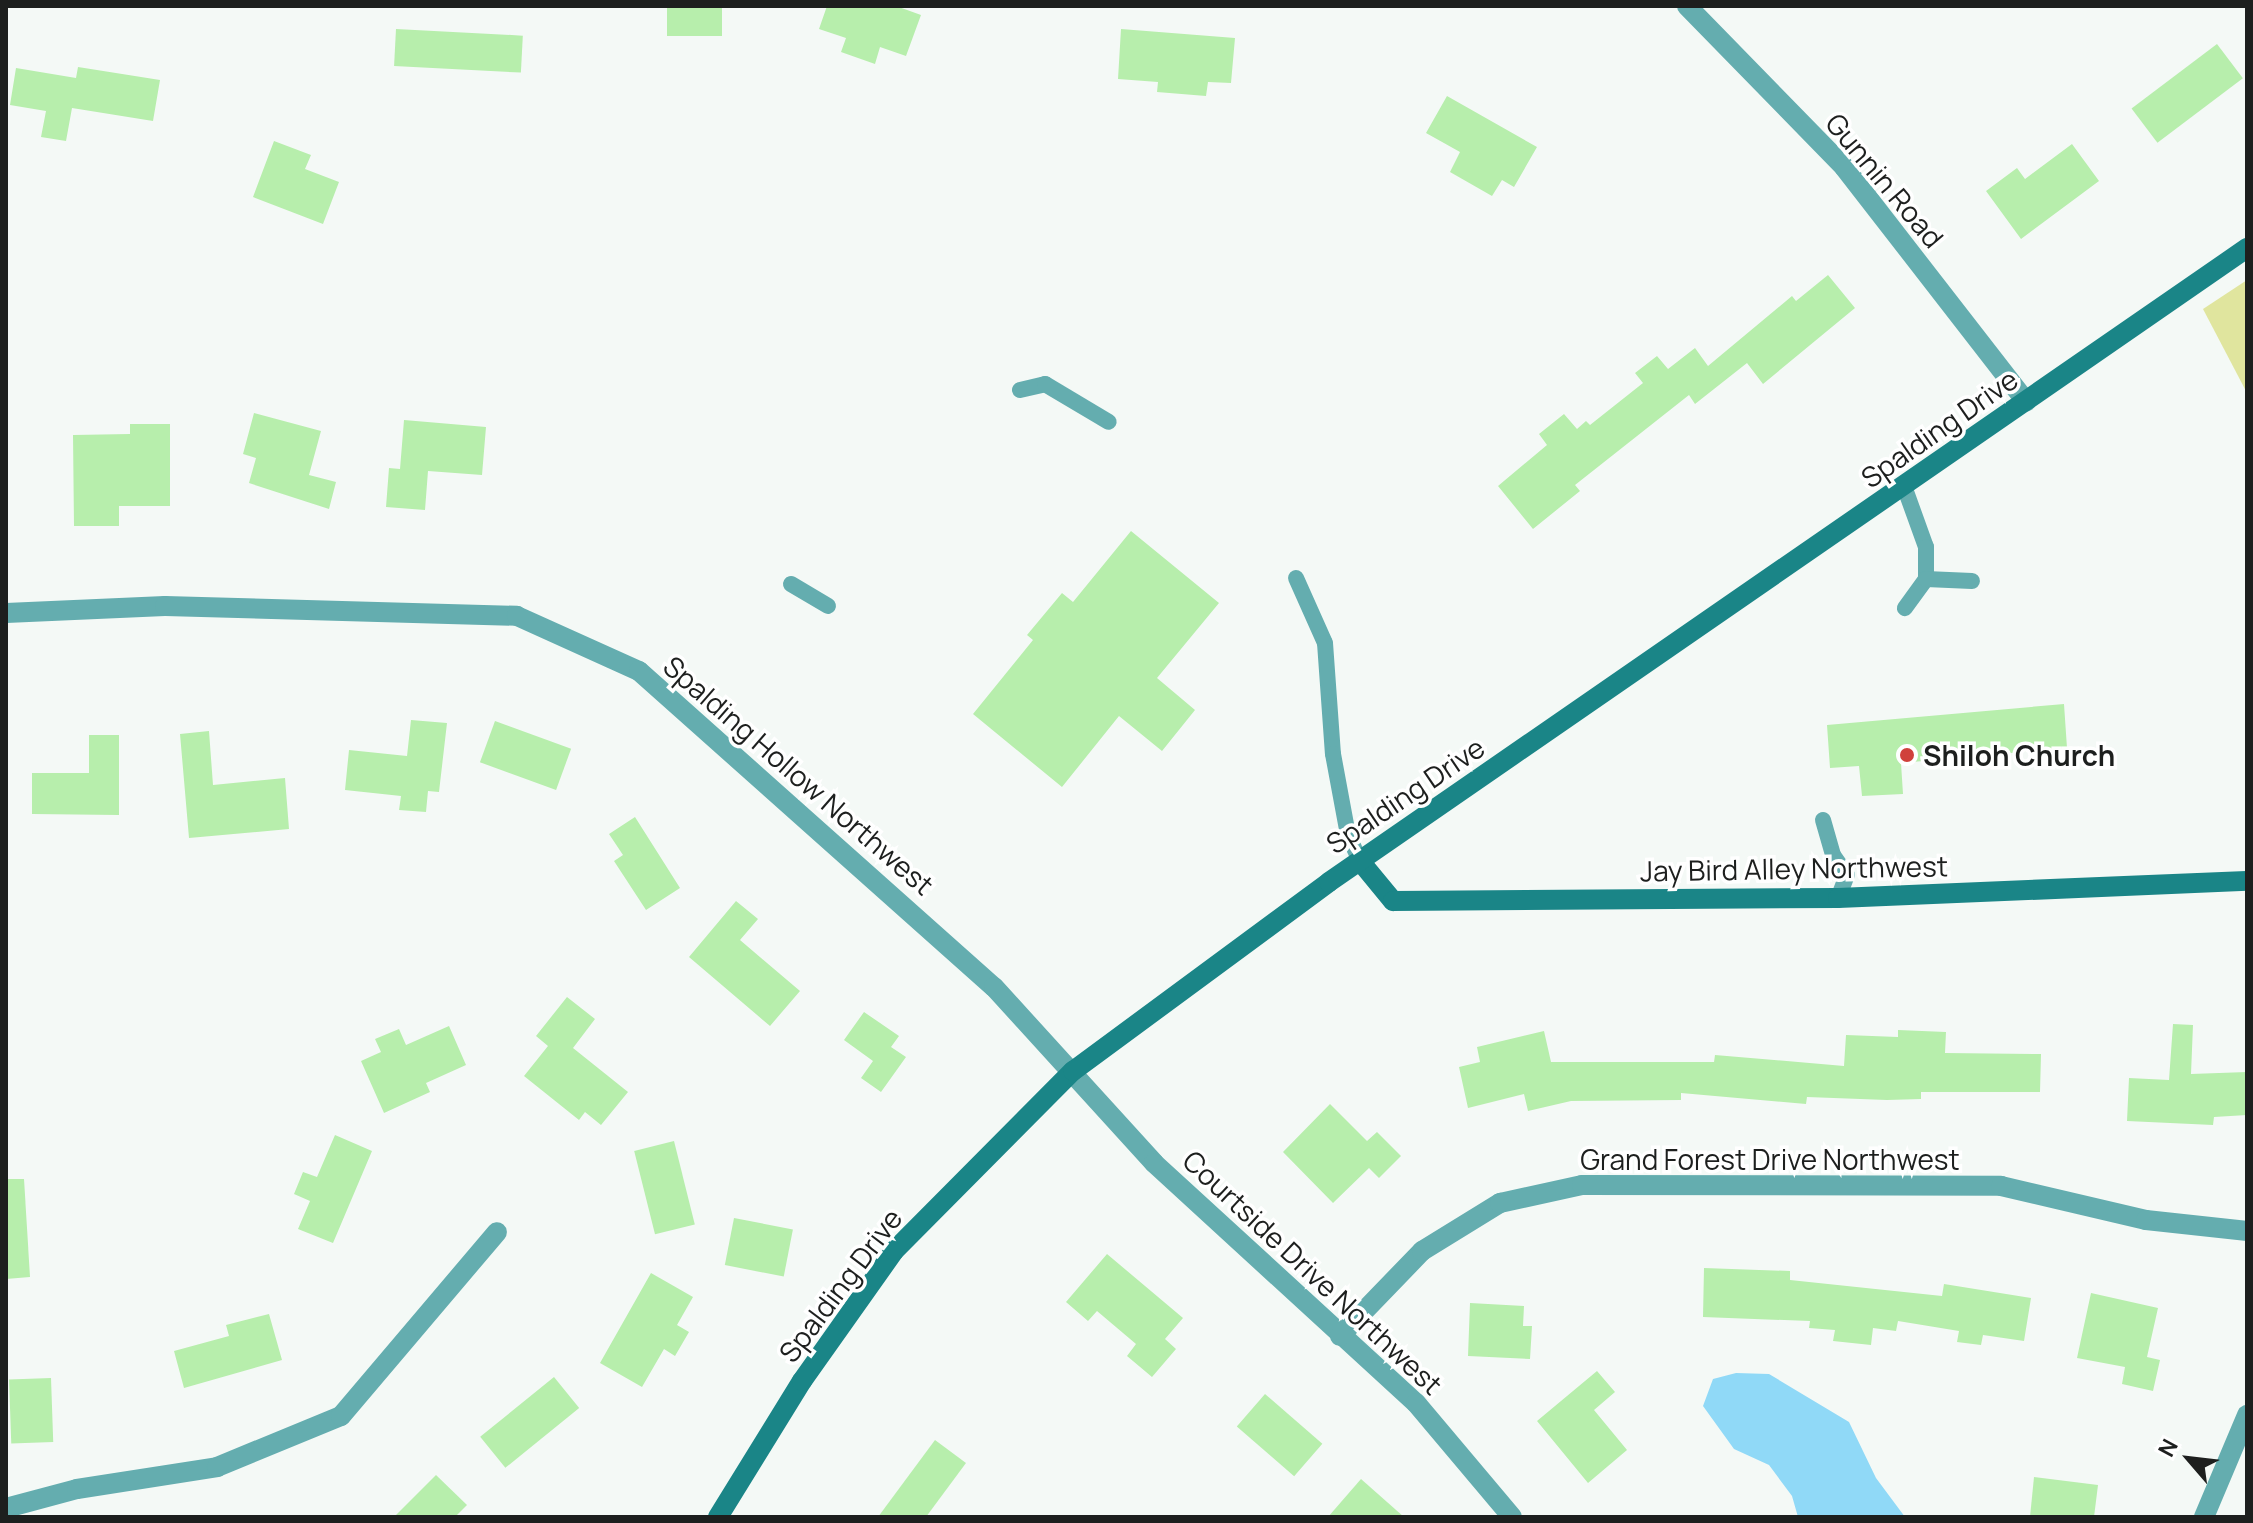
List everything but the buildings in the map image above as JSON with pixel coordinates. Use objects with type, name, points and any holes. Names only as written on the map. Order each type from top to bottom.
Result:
[{"type":"main road","name":"Spalding Drive","points":[[718,1517],[802,1381],[894,1251],[1073,1071],[1360,861],[2247,248]]},
{"type":"main road","name":"Jay Bird Alley Northwest","points":[[1360,861],[1393,901],[1838,898],[2247,881]]},
{"type":"street","name":"Gunnin Road","points":[[1687,6],[1844,167],[2026,402]]},
{"type":"street","name":"Spalding Hollow Northwest","points":[[6,613],[165,606],[517,616],[639,671],[938,935],[1073,1071]]},
{"type":"street","name":"Courtside Drive Northwest","points":[[1073,1071],[1154,1163],[1416,1403],[1512,1517]]},
{"type":"street","name":"Grand Forest Drive Northwest","points":[[1340,1336],[1422,1251],[1500,1203],[1582,1185],[2001,1186],[2146,1220],[2247,1231]]},
{"type":"street","points":[[6,1508],[77,1489],[217,1467],[341,1416],[497,1232]]},
{"type":"street","points":[[2204,1517],[2247,1415]]},
{"type":"lane","points":[[1020,390],[1045,384],[1109,422]]},
{"type":"lane","points":[[1904,486],[1926,547],[1926,579],[1905,608]]},
{"type":"lane","points":[[1296,578],[1325,643],[1333,754],[1348,835],[1360,861]]},
{"type":"lane","points":[[1926,579],[1972,581]]},
{"type":"lane","points":[[791,584],[828,606]]},
{"type":"lane","points":[[1823,820],[1833,855],[1847,875],[1838,898]]},
{"type":"green space","points":[[2247,280],[2247,393],[2203,309]]},
{"type":"water","points":[[1736,1373],[1769,1374],[1849,1422],[1876,1478],[1905,1517],[1798,1517],[1792,1496],[1769,1465],[1734,1449],[1703,1406],[1713,1379]]},
{"type":"place","name":"Shiloh Church","points":[[1907,755]]}]
